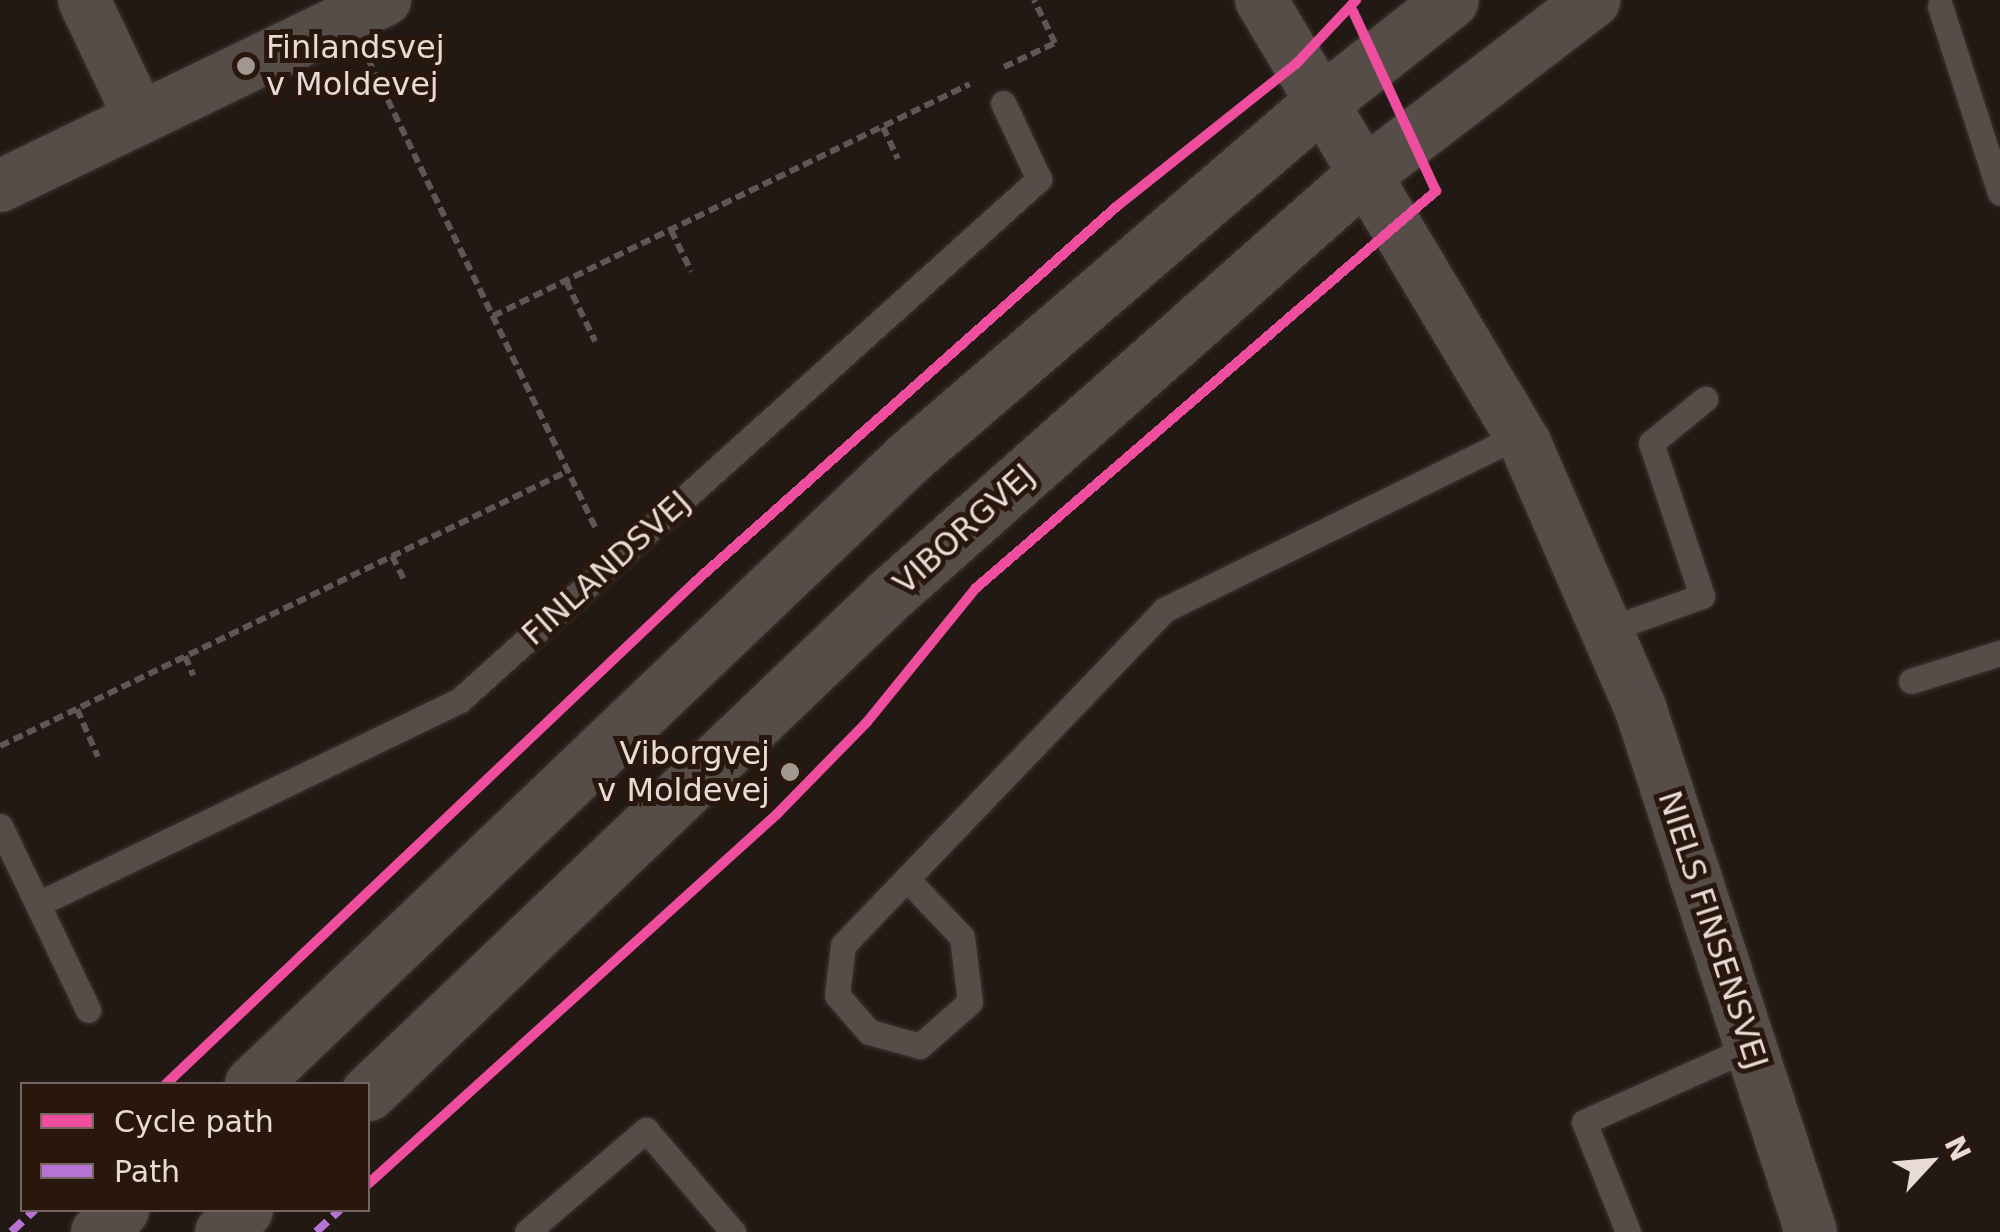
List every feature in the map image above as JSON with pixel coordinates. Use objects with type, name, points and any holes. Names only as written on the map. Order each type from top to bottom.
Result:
[{"type":"street","points":[[84,0],[140,118]]},
{"type":"street","name":"NIELS FINSENSVEJ","points":[[1261,0],[1318,105],[1519,435],[1640,707],[1812,1232]]},
{"type":"street","points":[[254,1082],[909,457],[1318,105],[1451,0]]},
{"type":"street","name":"VIBORGVEJ","points":[[370,1091],[889,595],[1362,176],[1592,0]]},
{"type":"street","points":[[0,186],[367,9]]},
{"type":"street","points":[[98,1232],[120,1212]]},
{"type":"street","points":[[222,1232],[243,1212]]},
{"type":"lane","points":[[1940,6],[2000,193]]},
{"type":"lane","name":"FINLANDSVEJ","points":[[38,904],[460,700],[1039,180],[1002,104]]},
{"type":"lane","points":[[1606,630],[1702,596],[1652,442],[1705,399]]},
{"type":"lane","points":[[907,879],[962,937],[970,1002],[920,1046],[869,1032],[837,996],[843,946],[907,879],[1164,610],[1519,435]]},
{"type":"lane","points":[[1912,681],[2000,654]]},
{"type":"lane","points":[[0,826],[88,1010]]},
{"type":"lane","points":[[1628,1232],[1584,1122],[1751,1046]]},
{"type":"lane","points":[[527,1232],[646,1130],[733,1232]]},
{"type":"path","points":[[494,316],[1055,43],[1034,0]]},
{"type":"path","points":[[367,9],[494,316],[612,562]]},
{"type":"path","points":[[882,126],[898,159]]},
{"type":"path","points":[[671,230],[691,271]]},
{"type":"path","points":[[566,281],[595,341]]},
{"type":"path","points":[[0,746],[568,470]]},
{"type":"path","points":[[392,556],[404,580]]},
{"type":"path","points":[[185,656],[192,675]]},
{"type":"path","points":[[77,708],[98,757]]},
{"type":"marked path","points":[[11,1232],[33,1212]]},
{"type":"marked path","points":[[316,1232],[338,1212]]},
{"type":"cycle path","points":[[168,1082],[696,581],[1116,207],[1296,64],[1356,0]]},
{"type":"cycle path","points":[[370,1182],[777,814],[867,722],[976,588],[1436,191],[1353,11]]},
{"type":"place","name":"Finlandsvej v Moldevej","points":[[246,66]]},
{"type":"place","name":"Viborgvej v Moldevej","points":[[790,772]]}]
